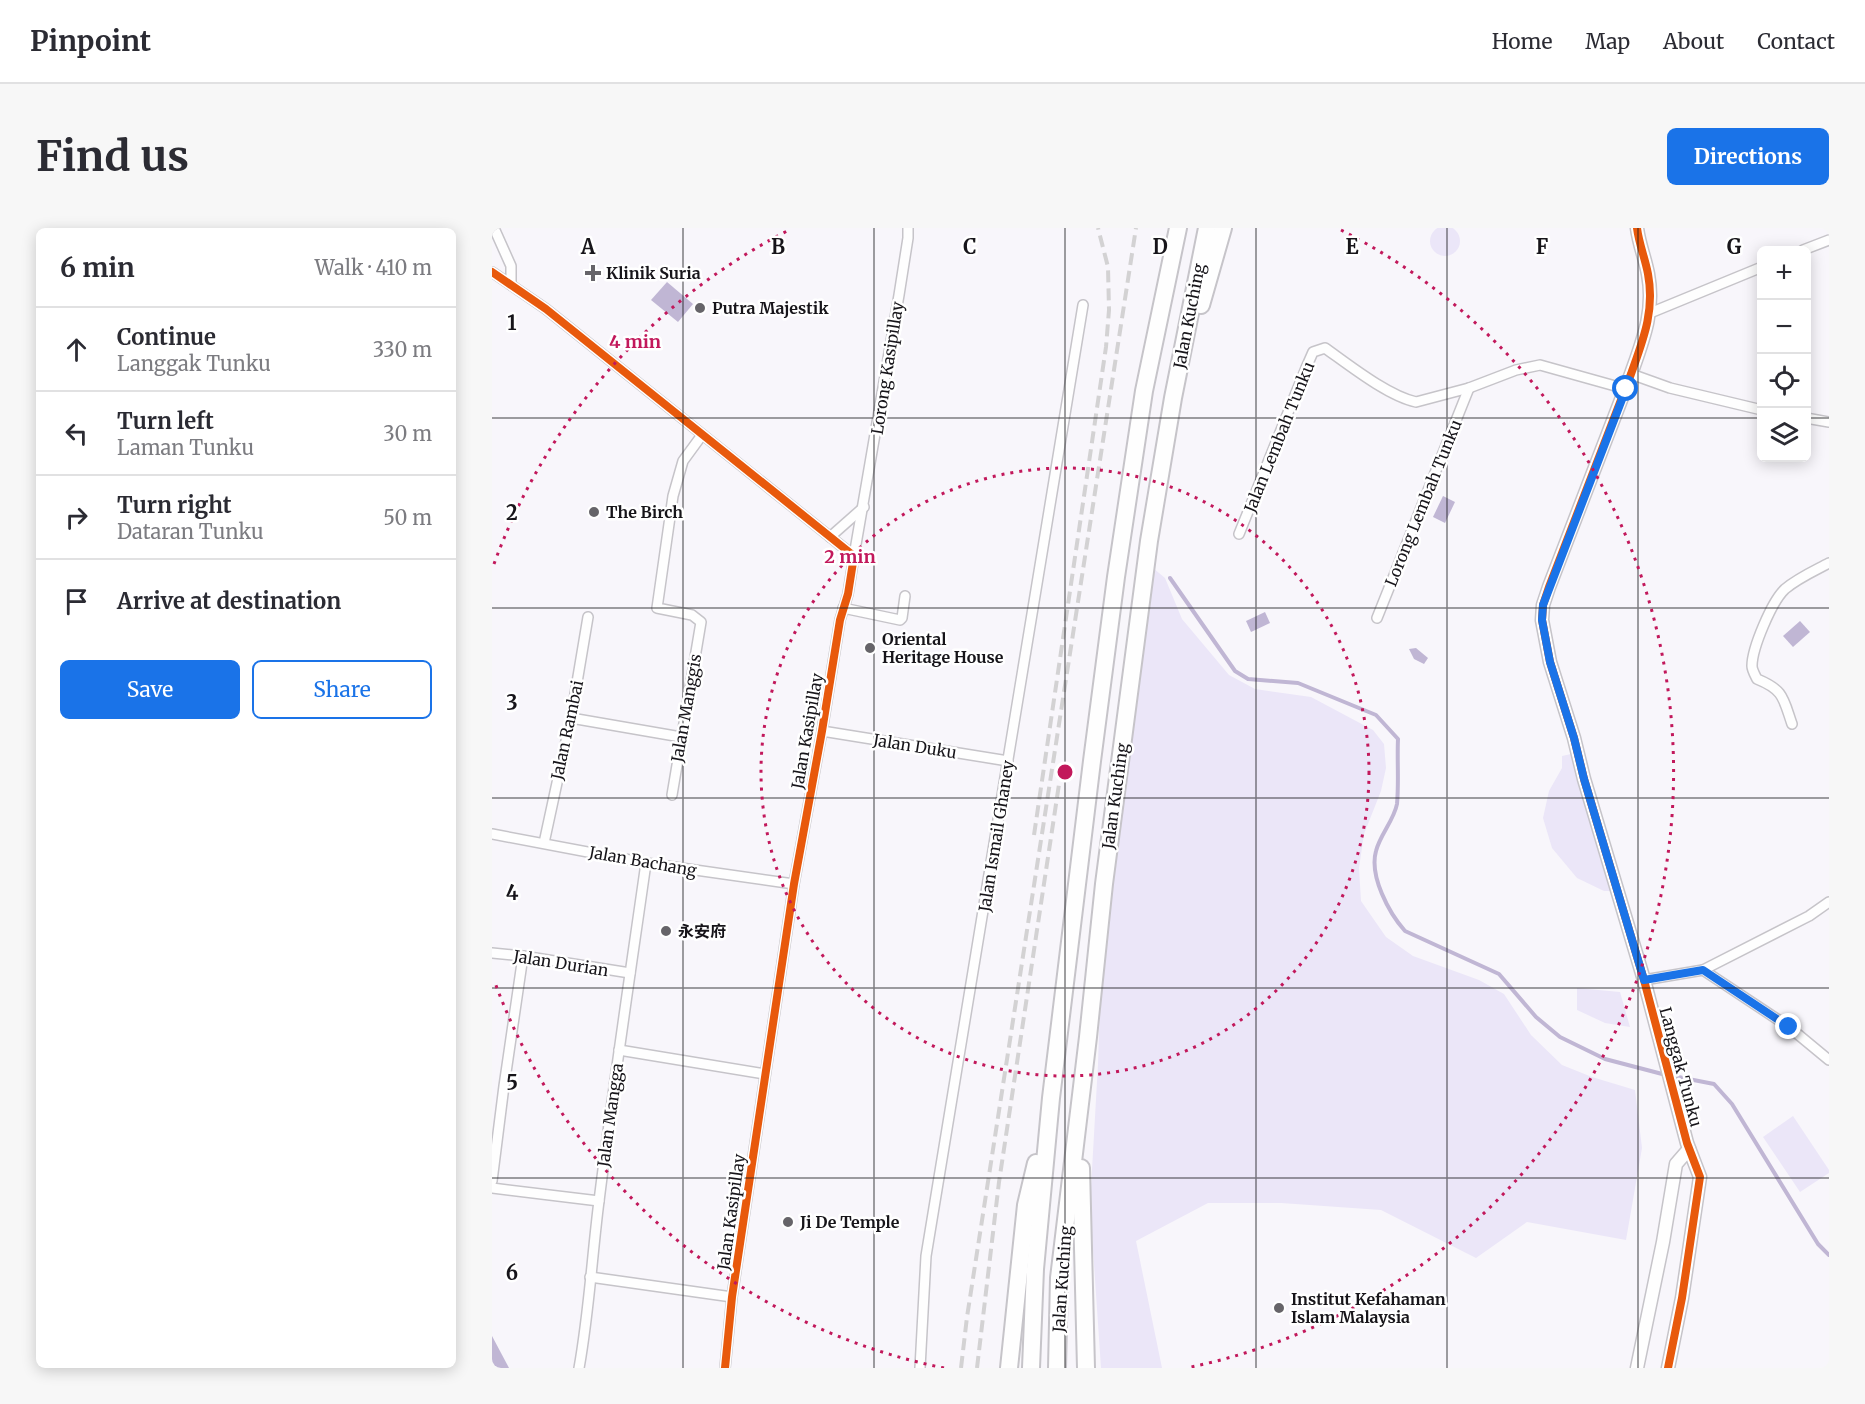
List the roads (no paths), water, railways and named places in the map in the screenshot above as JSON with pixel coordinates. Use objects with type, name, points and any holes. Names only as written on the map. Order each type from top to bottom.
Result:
[{"type":"highway","name":"Jalan Kuching","points":[[1031,1368],[1035,1269],[1051,1098],[1116,577],[1144,391],[1178,228]]},
{"type":"highway","name":"Jalan Kuching","points":[[1057,1368],[1059,1278],[1104,884],[1149,540],[1173,398],[1207,228]]},
{"type":"highway","points":[[1173,398],[1223,228]]},
{"type":"highway","points":[[1009,1368],[1026,1205],[1051,1098]]},
{"type":"highway","points":[[1080,1109],[1086,1368]]},
{"type":"street","points":[[494,228],[511,266],[511,285]]},
{"type":"street","name":"Lorong Kasipillay","points":[[854,556],[864,507],[908,228]]},
{"type":"street","name":"Langgak Tunku","points":[[1637,228],[1648,276],[1650,313],[1626,389],[1549,587],[1543,605],[1542,620],[1550,662],[1644,980],[1689,1149],[1700,1177],[1682,1298],[1668,1368]]},
{"type":"street","points":[[1811,247],[1829,240]]},
{"type":"street","points":[[1650,313],[1757,269]]},
{"type":"street","points":[[492,272],[546,309],[854,556]]},
{"type":"street","name":"Jalan Ismail Ghaney","points":[[920,1368],[926,1256],[1083,305]]},
{"type":"street","name":"Jalan Lembah Tunku","points":[[1239,534],[1313,352],[1325,348],[1380,386],[1408,401],[1416,402],[1469,388],[1516,370],[1540,365],[1626,389]]},
{"type":"street","points":[[1631,375],[1670,388],[1757,409]]},
{"type":"street","name":"Lorong Lembah Tunku","points":[[1377,618],[1469,388]]},
{"type":"street","points":[[1811,419],[1829,422]]},
{"type":"street","name":"Jalan Manggis","points":[[672,795],[701,622],[692,615],[657,608],[673,496],[683,461],[702,435]]},
{"type":"street","points":[[830,537],[864,507]]},
{"type":"street","name":"Jalan Kasipillay","points":[[725,1368],[732,1297],[794,884],[840,620],[848,594],[854,556]]},
{"type":"street","points":[[1792,724],[1783,698],[1777,689],[1757,679],[1752,667],[1763,627],[1770,610],[1783,591],[1829,563]]},
{"type":"street","points":[[843,608],[900,620],[905,596]]},
{"type":"street","name":"Jalan Rambai","points":[[544,843],[571,718],[588,617]]},
{"type":"street","points":[[571,718],[681,737]]},
{"type":"street","name":"Jalan Duku","points":[[822,731],[1008,760]]},
{"type":"street","name":"Jalan Bachang","points":[[492,834],[646,863],[794,884]]},
{"type":"street","name":"Jalan Mangga","points":[[579,1368],[584,1343],[590,1276],[619,1050],[646,863]]},
{"type":"street","points":[[1644,980],[1703,970],[1809,916],[1829,902]]},
{"type":"street","name":"Jalan Durian","points":[[492,953],[630,973]]},
{"type":"street","points":[[492,1181],[523,956]]},
{"type":"street","points":[[1703,970],[1789,1027],[1829,1060]]},
{"type":"street","points":[[619,1050],[765,1074]]},
{"type":"street","name":"Langgak Tunku","points":[[1637,1368],[1676,1164],[1689,1149]]},
{"type":"street","points":[[492,1188],[599,1201]]},
{"type":"street","points":[[590,1276],[732,1297]]},
{"type":"waterway","points":[[1170,578],[1235,671],[1248,679],[1298,683],[1376,715],[1398,739],[1397,804],[1376,851],[1375,872],[1387,904],[1405,931],[1499,974],[1536,1017],[1560,1037],[1605,1059],[1666,1075]]},
{"type":"waterway","points":[[1673,1076],[1714,1084],[1732,1104],[1818,1244],[1829,1255]]},
{"type":"railway","points":[[1034,835],[1106,347],[1109,310],[1108,267],[1098,228]]},
{"type":"railway","points":[[961,1368],[967,1317],[1136,228]]},
{"type":"railway","points":[[977,1368],[999,1182],[1061,771]]},
{"type":"place","name":"Klinik Suria","points":[[593,273]]},
{"type":"place","name":"Putra Majestik","points":[[700,308]]},
{"type":"place","name":"The Birch","points":[[594,512]]},
{"type":"place","name":"Oriental Heritage House","points":[[870,648]]},
{"type":"place","name":"永安府","points":[[666,931]]},
{"type":"place","name":"Ji De Temple","points":[[788,1222]]},
{"type":"place","name":"Institut Kefahaman Islam Malaysia","points":[[1279,1308]]}]
